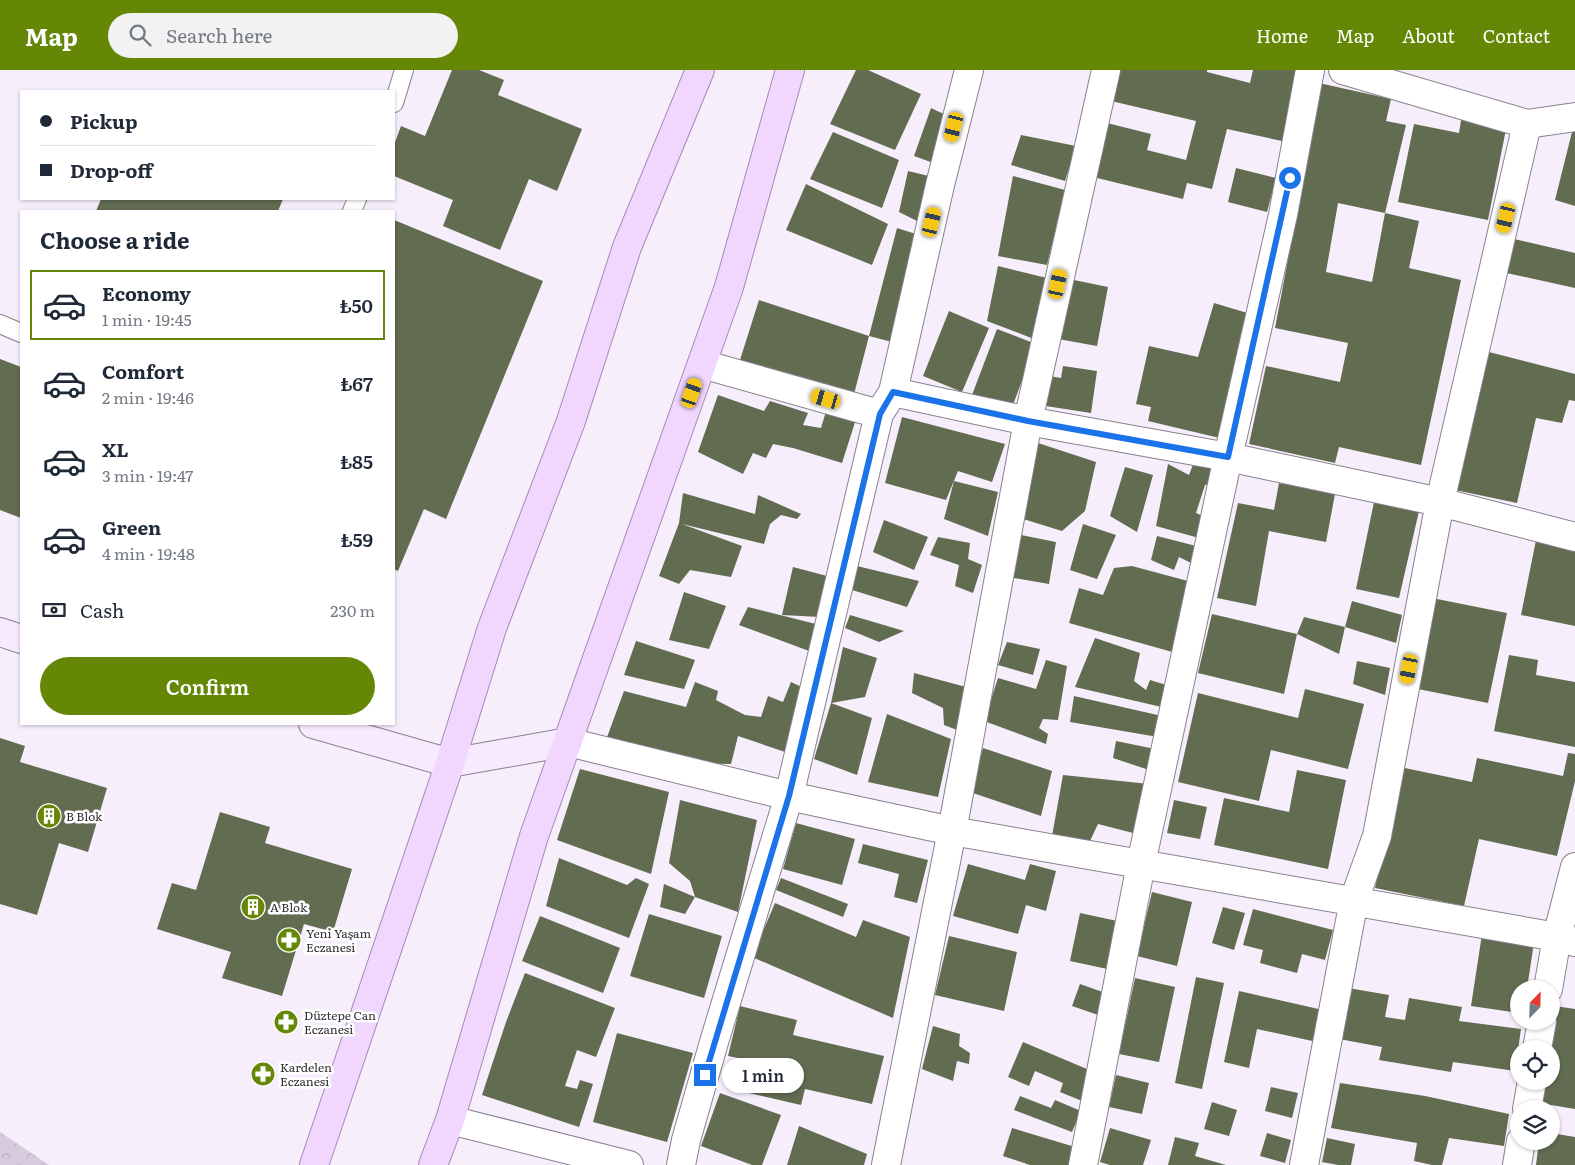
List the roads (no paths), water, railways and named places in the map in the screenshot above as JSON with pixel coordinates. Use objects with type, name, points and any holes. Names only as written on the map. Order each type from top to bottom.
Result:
[{"type":"main road","points":[[433,1165],[450,1120],[534,836],[729,287],[790,70]]},
{"type":"main road","points":[[314,1165],[450,763],[492,628],[570,422],[628,247],[696,71]]},
{"type":"street","points":[[681,1165],[686,1140],[714,1042],[789,796],[968,70]]},
{"type":"street","points":[[886,1165],[952,831],[1028,421],[1106,70]]},
{"type":"street","points":[[1083,1165],[1140,864],[1228,457],[1283,215],[1310,70]]},
{"type":"street","points":[[1343,70],[1527,124],[1575,117]]},
{"type":"street","points":[[1304,1165],[1354,900],[1377,836],[1440,502],[1527,124]]},
{"type":"street","points":[[702,364],[886,403],[1028,421],[1228,457],[1440,502],[1575,537]]},
{"type":"street","points":[[0,632],[20,639]]},
{"type":"street","points":[[316,725],[450,763],[568,742],[789,796],[952,831],[1354,900],[1566,940]]},
{"type":"street","points":[[1551,980],[1566,940],[1575,867]]},
{"type":"street","points":[[450,1120],[629,1165]]},
{"type":"street","points":[[1517,1165],[1520,1150]]},
{"type":"lane","points":[[395,100],[404,70]]},
{"type":"lane","points":[[0,324],[20,333]]},
{"type":"place","name":"B Blok","points":[[49,816]]},
{"type":"place","name":"A Blok","points":[[253,907]]},
{"type":"place","name":"Yeni Yaşam Eczanesi","points":[[289,940]]},
{"type":"place","name":"Düztepe Can Eczanesi","points":[[286,1022]]},
{"type":"place","name":"Kardelen Eczanesi","points":[[263,1074]]}]
